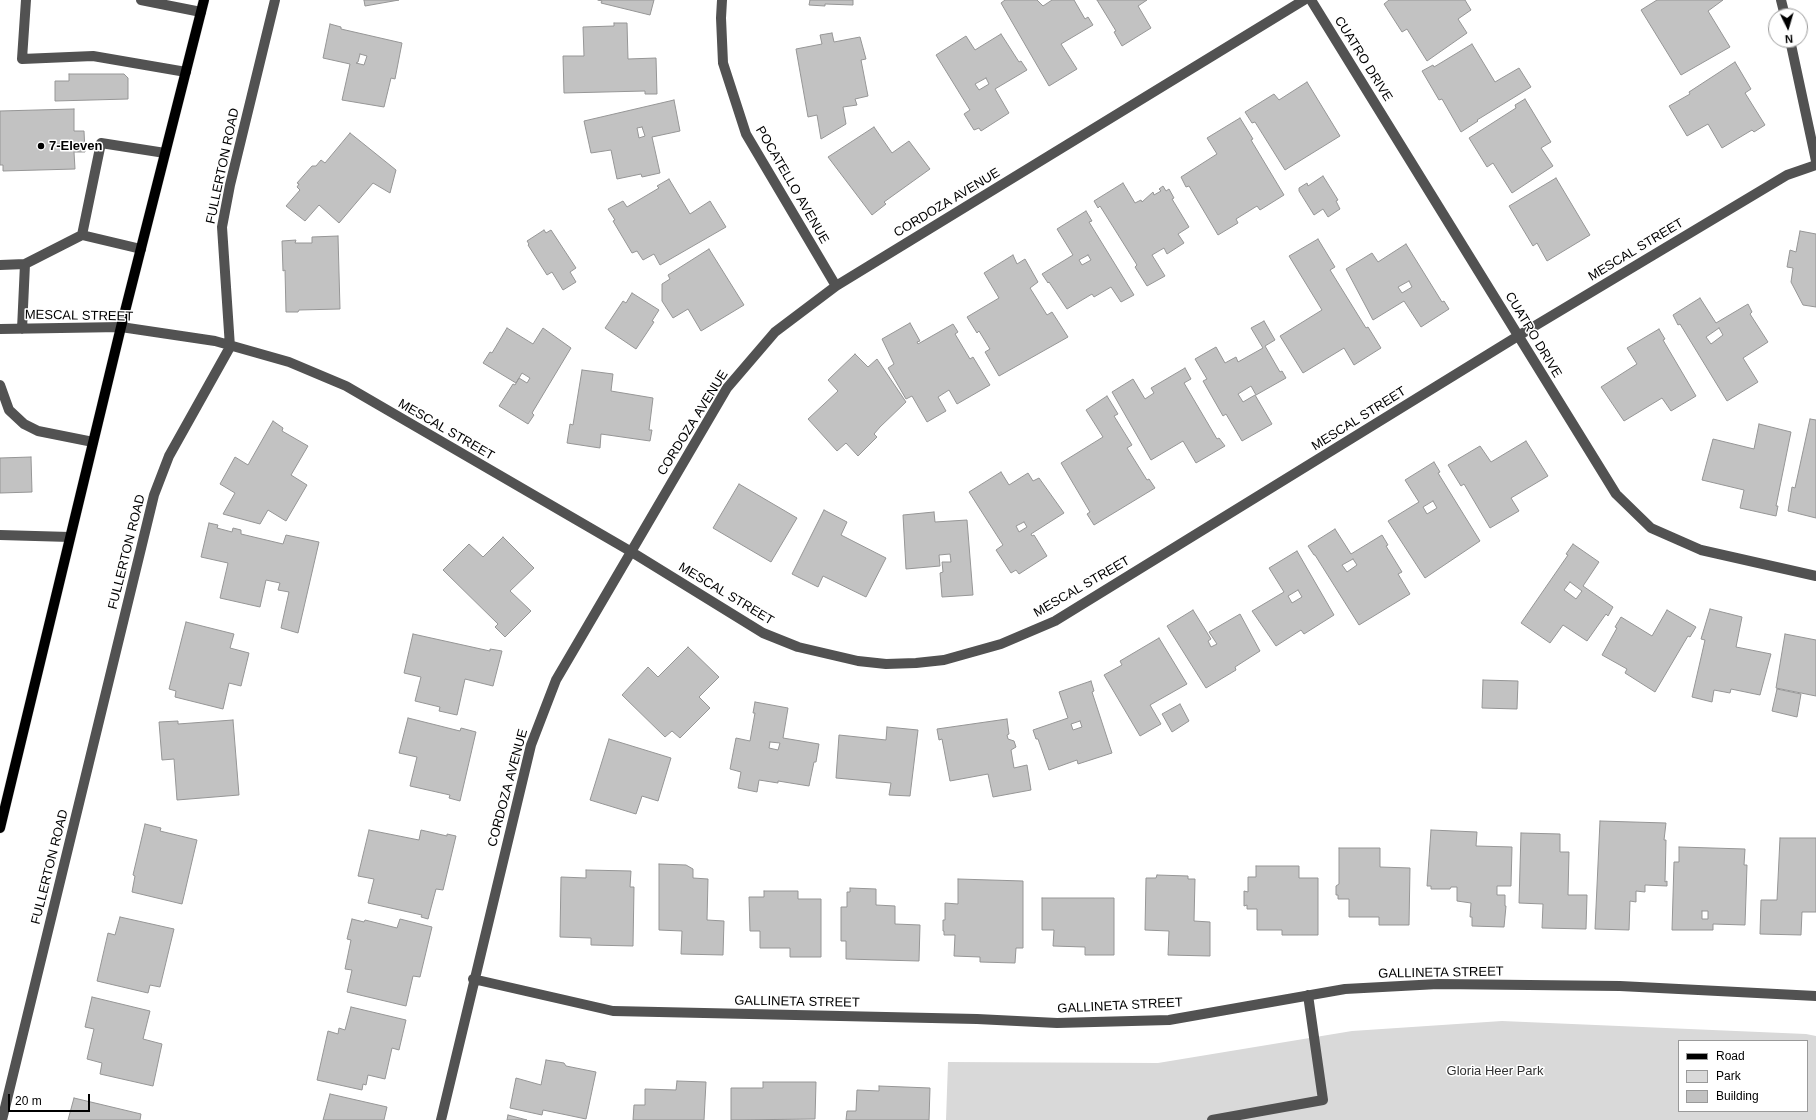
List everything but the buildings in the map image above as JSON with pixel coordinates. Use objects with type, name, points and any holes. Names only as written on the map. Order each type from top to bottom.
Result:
[{"type":"main road","points":[[0,828],[121,327],[204,0]]},
{"type":"street","points":[[26,0],[22,59],[93,56],[186,72]]},
{"type":"street","points":[[141,0],[201,12]]},
{"type":"street","name":"FULLERTON ROAD","points":[[2,1120],[154,495],[169,456],[230,347],[222,227],[230,185],[275,0]]},
{"type":"street","name":"POCATELLO AVENUE","points":[[722,0],[721,18],[723,63],[746,134],[836,286]]},
{"type":"street","name":"CORDOZA AVENUE","points":[[441,1120],[473,979],[531,745],[556,680],[630,551],[727,388],[775,332],[836,286],[1304,0]]},
{"type":"street","name":"CUATRO DRIVE","points":[[1312,0],[1616,494],[1651,528],[1701,550],[1816,576]]},
{"type":"street","points":[[1792,48],[1816,161]]},
{"type":"street","points":[[82,235],[101,143],[165,153]]},
{"type":"street","name":"MESCAL STREET","points":[[0,329],[121,327],[215,342],[289,362],[346,386],[630,551],[763,633],[798,647],[858,661],[886,664],[916,664],[944,660],[1001,644],[1055,621],[1518,336],[1787,175],[1816,165]]},
{"type":"street","points":[[0,265],[25,264],[82,235],[141,249]]},
{"type":"street","points":[[22,329],[25,264]]},
{"type":"street","points":[[0,385],[9,410],[24,424],[38,432],[93,442]]},
{"type":"street","points":[[0,535],[70,537]]},
{"type":"street","name":"GALLINETA STREET","points":[[473,979],[613,1011],[977,1019],[1057,1023],[1169,1020],[1345,989],[1438,984],[1620,986],[1816,996]]},
{"type":"street","points":[[1212,1120],[1323,1100],[1308,995]]},
{"type":"green space","name":"Gloria Heer Park","points":[[1502,1021],[1806,1034],[1816,1036],[1816,1120],[946,1120],[948,1062],[1158,1063],[1352,1031]]},
{"type":"place","name":"7-Eleven","points":[[41,146]]}]
